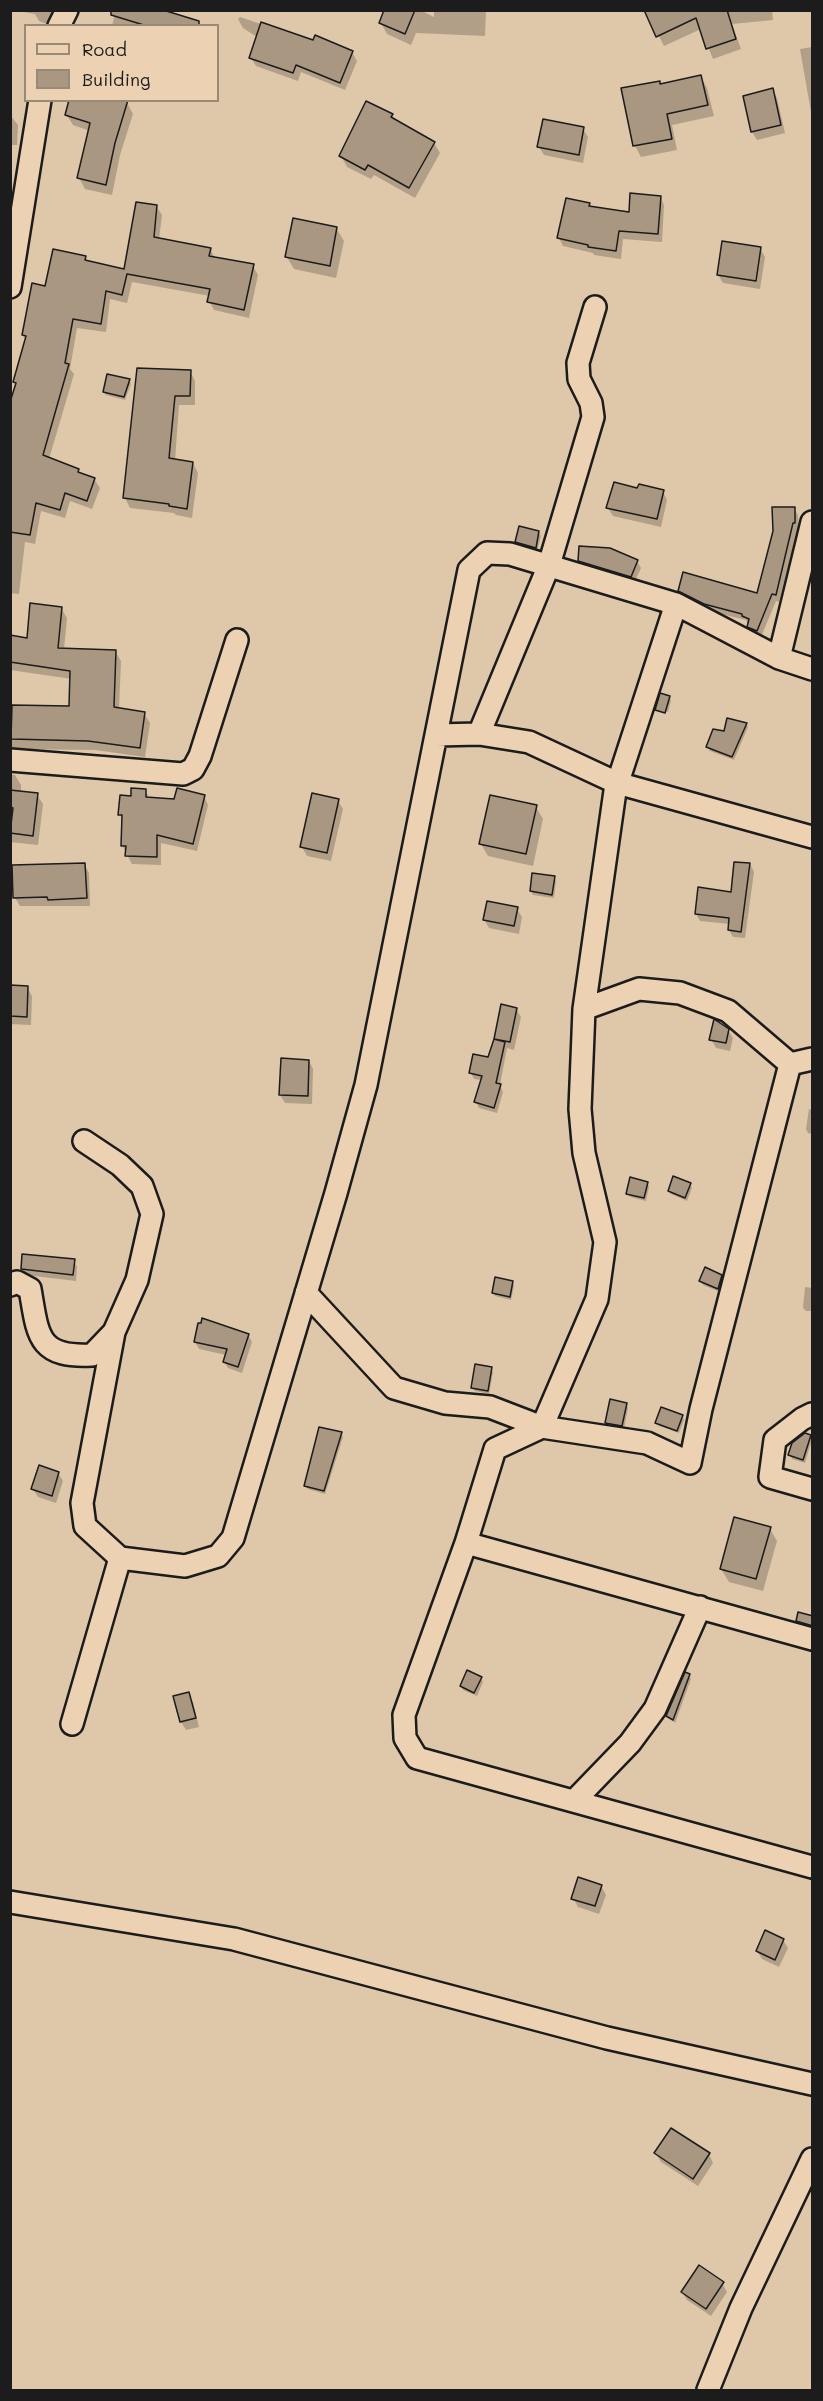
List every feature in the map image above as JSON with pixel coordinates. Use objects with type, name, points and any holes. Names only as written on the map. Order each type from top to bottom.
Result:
[{"type":"street","points":[[60,24],[67,10]]},
{"type":"street","points":[[10,287],[40,102]]},
{"type":"street","points":[[479,734],[549,565],[593,417],[591,403],[579,379],[578,363],[595,308]]},
{"type":"street","points":[[779,658],[813,522]]},
{"type":"street","points":[[84,1141],[120,1165],[142,1186],[152,1214],[137,1280],[114,1332],[82,1503],[85,1526],[120,1558],[185,1566],[218,1556],[233,1538],[366,1084],[469,570],[487,554],[510,554],[549,565],[676,604],[779,658],[813,669]]},
{"type":"street","points":[[676,604],[617,783],[584,1009],[580,1109],[584,1153],[605,1242],[597,1299],[542,1427],[495,1449],[466,1543],[404,1715],[405,1738],[417,1758],[813,1867]]},
{"type":"street","points":[[10,760],[183,774],[193,769],[200,756],[237,640]]},
{"type":"street","points":[[436,735],[479,734],[529,742],[617,783],[813,837]]},
{"type":"street","points":[[584,1009],[639,989],[680,993],[728,1011],[790,1064]]},
{"type":"street","points":[[790,1064],[813,1059]]},
{"type":"street","points":[[306,1293],[394,1388],[445,1403],[490,1407],[542,1427],[647,1443],[690,1463],[701,1409],[790,1064]]},
{"type":"street","points":[[10,1285],[17,1282],[30,1289],[38,1335],[51,1349],[69,1356],[92,1355],[114,1332]]},
{"type":"street","points":[[813,1414],[802,1419],[775,1440],[770,1477],[813,1489]]},
{"type":"street","points":[[466,1543],[813,1639]]},
{"type":"street","points":[[72,1724],[120,1558]]},
{"type":"street","points":[[575,1800],[630,1743],[655,1709],[700,1607]]},
{"type":"street","points":[[10,1902],[234,1939],[607,2038],[813,2084]]},
{"type":"street","points":[[708,2391],[741,2308],[813,2159]]},
{"type":"building","points":[[111,10],[163,10],[199,21],[199,24],[140,24],[111,15]]},
{"type":"building","points":[[384,10],[415,10],[405,34],[379,23]]},
{"type":"building","points":[[644,10],[727,10],[736,39],[706,49],[696,18],[656,37]]},
{"type":"building","points":[[261,22],[313,40],[315,35],[353,51],[340,83],[296,65],[293,73],[249,58]]},
{"type":"building","points":[[701,75],[708,105],[667,114],[672,139],[633,146],[621,88],[660,81],[660,84]]},
{"type":"building","points":[[773,88],[781,125],[751,132],[743,96]]},
{"type":"building","points":[[366,101],[393,114],[391,117],[435,142],[409,188],[368,165],[365,170],[339,156]]},
{"type":"building","points":[[68,102],[127,102],[106,185],[77,178],[90,123],[65,115]]},
{"type":"building","points":[[543,119],[584,127],[579,155],[537,147]]},
{"type":"building","points":[[630,193],[661,196],[658,234],[619,231],[616,251],[588,247],[588,245],[557,238],[566,198],[590,203],[589,206],[629,212]]},
{"type":"building","points":[[136,202],[157,205],[154,237],[211,248],[209,256],[254,264],[244,310],[207,302],[210,289],[127,274],[122,295],[106,291],[101,324],[73,319],[65,363],[69,364],[43,455],[95,478],[87,501],[65,493],[60,510],[36,503],[30,535],[10,532],[10,402],[26,336],[22,335],[32,283],[45,286],[53,249],[86,256],[85,260],[124,269]]},
{"type":"building","points":[[293,218],[337,227],[330,266],[285,257]]},
{"type":"building","points":[[722,241],[761,247],[756,281],[717,275]]},
{"type":"building","points":[[137,368],[191,370],[190,396],[175,396],[169,458],[193,462],[187,509],[169,506],[169,504],[123,498]]},
{"type":"building","points":[[107,374],[130,379],[124,397],[103,392]]},
{"type":"building","points":[[614,482],[637,488],[639,484],[664,490],[657,519],[606,508]]},
{"type":"building","points":[[772,507],[795,507],[795,523],[793,523],[776,595],[772,594],[757,631],[747,627],[749,619],[742,614],[704,604],[678,591],[683,572],[757,593],[773,531]]},
{"type":"building","points":[[519,526],[539,531],[536,548],[515,542]]},
{"type":"building","points":[[579,546],[610,548],[638,560],[631,577],[578,561]]},
{"type":"building","points":[[30,603],[62,607],[58,648],[116,650],[114,707],[145,712],[140,748],[88,741],[11,739],[12,705],[69,706],[70,671],[10,662],[10,635],[27,638]]},
{"type":"building","points":[[660,693],[670,696],[665,713],[655,710]]},
{"type":"building","points":[[727,718],[747,723],[732,757],[706,747],[713,729],[724,731]]},
{"type":"building","points":[[131,788],[146,789],[146,797],[174,799],[177,788],[205,795],[193,844],[157,835],[157,857],[125,856],[126,846],[121,846],[122,815],[118,815],[120,795],[131,796]]},
{"type":"building","points":[[10,790],[38,793],[33,836],[10,833],[13,808],[10,807]]},
{"type":"building","points":[[312,793],[339,799],[327,853],[300,847]]},
{"type":"building","points":[[490,795],[537,805],[526,854],[479,844]]},
{"type":"building","points":[[734,862],[750,863],[741,932],[728,930],[729,918],[695,914],[698,887],[731,892]]},
{"type":"building","points":[[85,863],[87,898],[48,900],[47,897],[13,898],[12,865]]},
{"type":"building","points":[[532,873],[555,876],[552,895],[530,891]]},
{"type":"building","points":[[487,901],[518,907],[514,926],[483,920]]},
{"type":"building","points":[[10,985],[28,986],[27,1017],[10,1016]]},
{"type":"building","points":[[501,1004],[517,1008],[510,1042],[494,1039]]},
{"type":"building","points":[[714,1019],[729,1029],[726,1043],[709,1040]]},
{"type":"building","points":[[494,1039],[505,1042],[496,1083],[501,1084],[494,1108],[474,1102],[482,1076],[469,1073],[473,1054],[488,1057]]},
{"type":"building","points":[[281,1058],[309,1060],[308,1096],[279,1095]]},
{"type":"building","points":[[673,1176],[691,1183],[685,1198],[668,1191]]},
{"type":"building","points":[[630,1177],[648,1182],[644,1198],[626,1194]]},
{"type":"building","points":[[22,1254],[75,1259],[73,1275],[21,1269]]},
{"type":"building","points":[[705,1267],[722,1275],[718,1289],[699,1281]]},
{"type":"building","points":[[495,1277],[513,1281],[510,1297],[492,1293]]},
{"type":"building","points":[[202,1318],[249,1334],[238,1367],[223,1362],[227,1349],[194,1342],[198,1323],[201,1323]]},
{"type":"building","points":[[475,1364],[492,1367],[488,1391],[471,1388]]},
{"type":"building","points":[[610,1399],[627,1403],[622,1426],[605,1423]]},
{"type":"building","points":[[661,1407],[683,1415],[677,1431],[655,1423]]},
{"type":"building","points":[[319,1427],[342,1432],[324,1491],[304,1486]]},
{"type":"building","points":[[805,1433],[811,1435],[803,1460],[788,1455],[792,1443]]},
{"type":"building","points":[[39,1465],[59,1472],[52,1496],[31,1489]]},
{"type":"building","points":[[734,1517],[771,1527],[756,1579],[720,1569]]},
{"type":"building","points":[[798,1612],[813,1616],[813,1626],[796,1621]]},
{"type":"building","points":[[467,1670],[482,1677],[474,1693],[460,1686]]},
{"type":"building","points":[[685,1672],[690,1674],[673,1720],[666,1716]]},
{"type":"building","points":[[189,1692],[196,1718],[180,1722],[173,1696]]},
{"type":"building","points":[[578,1877],[602,1885],[595,1906],[571,1899]]},
{"type":"building","points":[[765,1930],[784,1939],[775,1960],[756,1951]]},
{"type":"building","points":[[671,2128],[710,2153],[693,2179],[654,2153]]},
{"type":"building","points":[[699,2265],[724,2282],[706,2309],[681,2292]]}]
